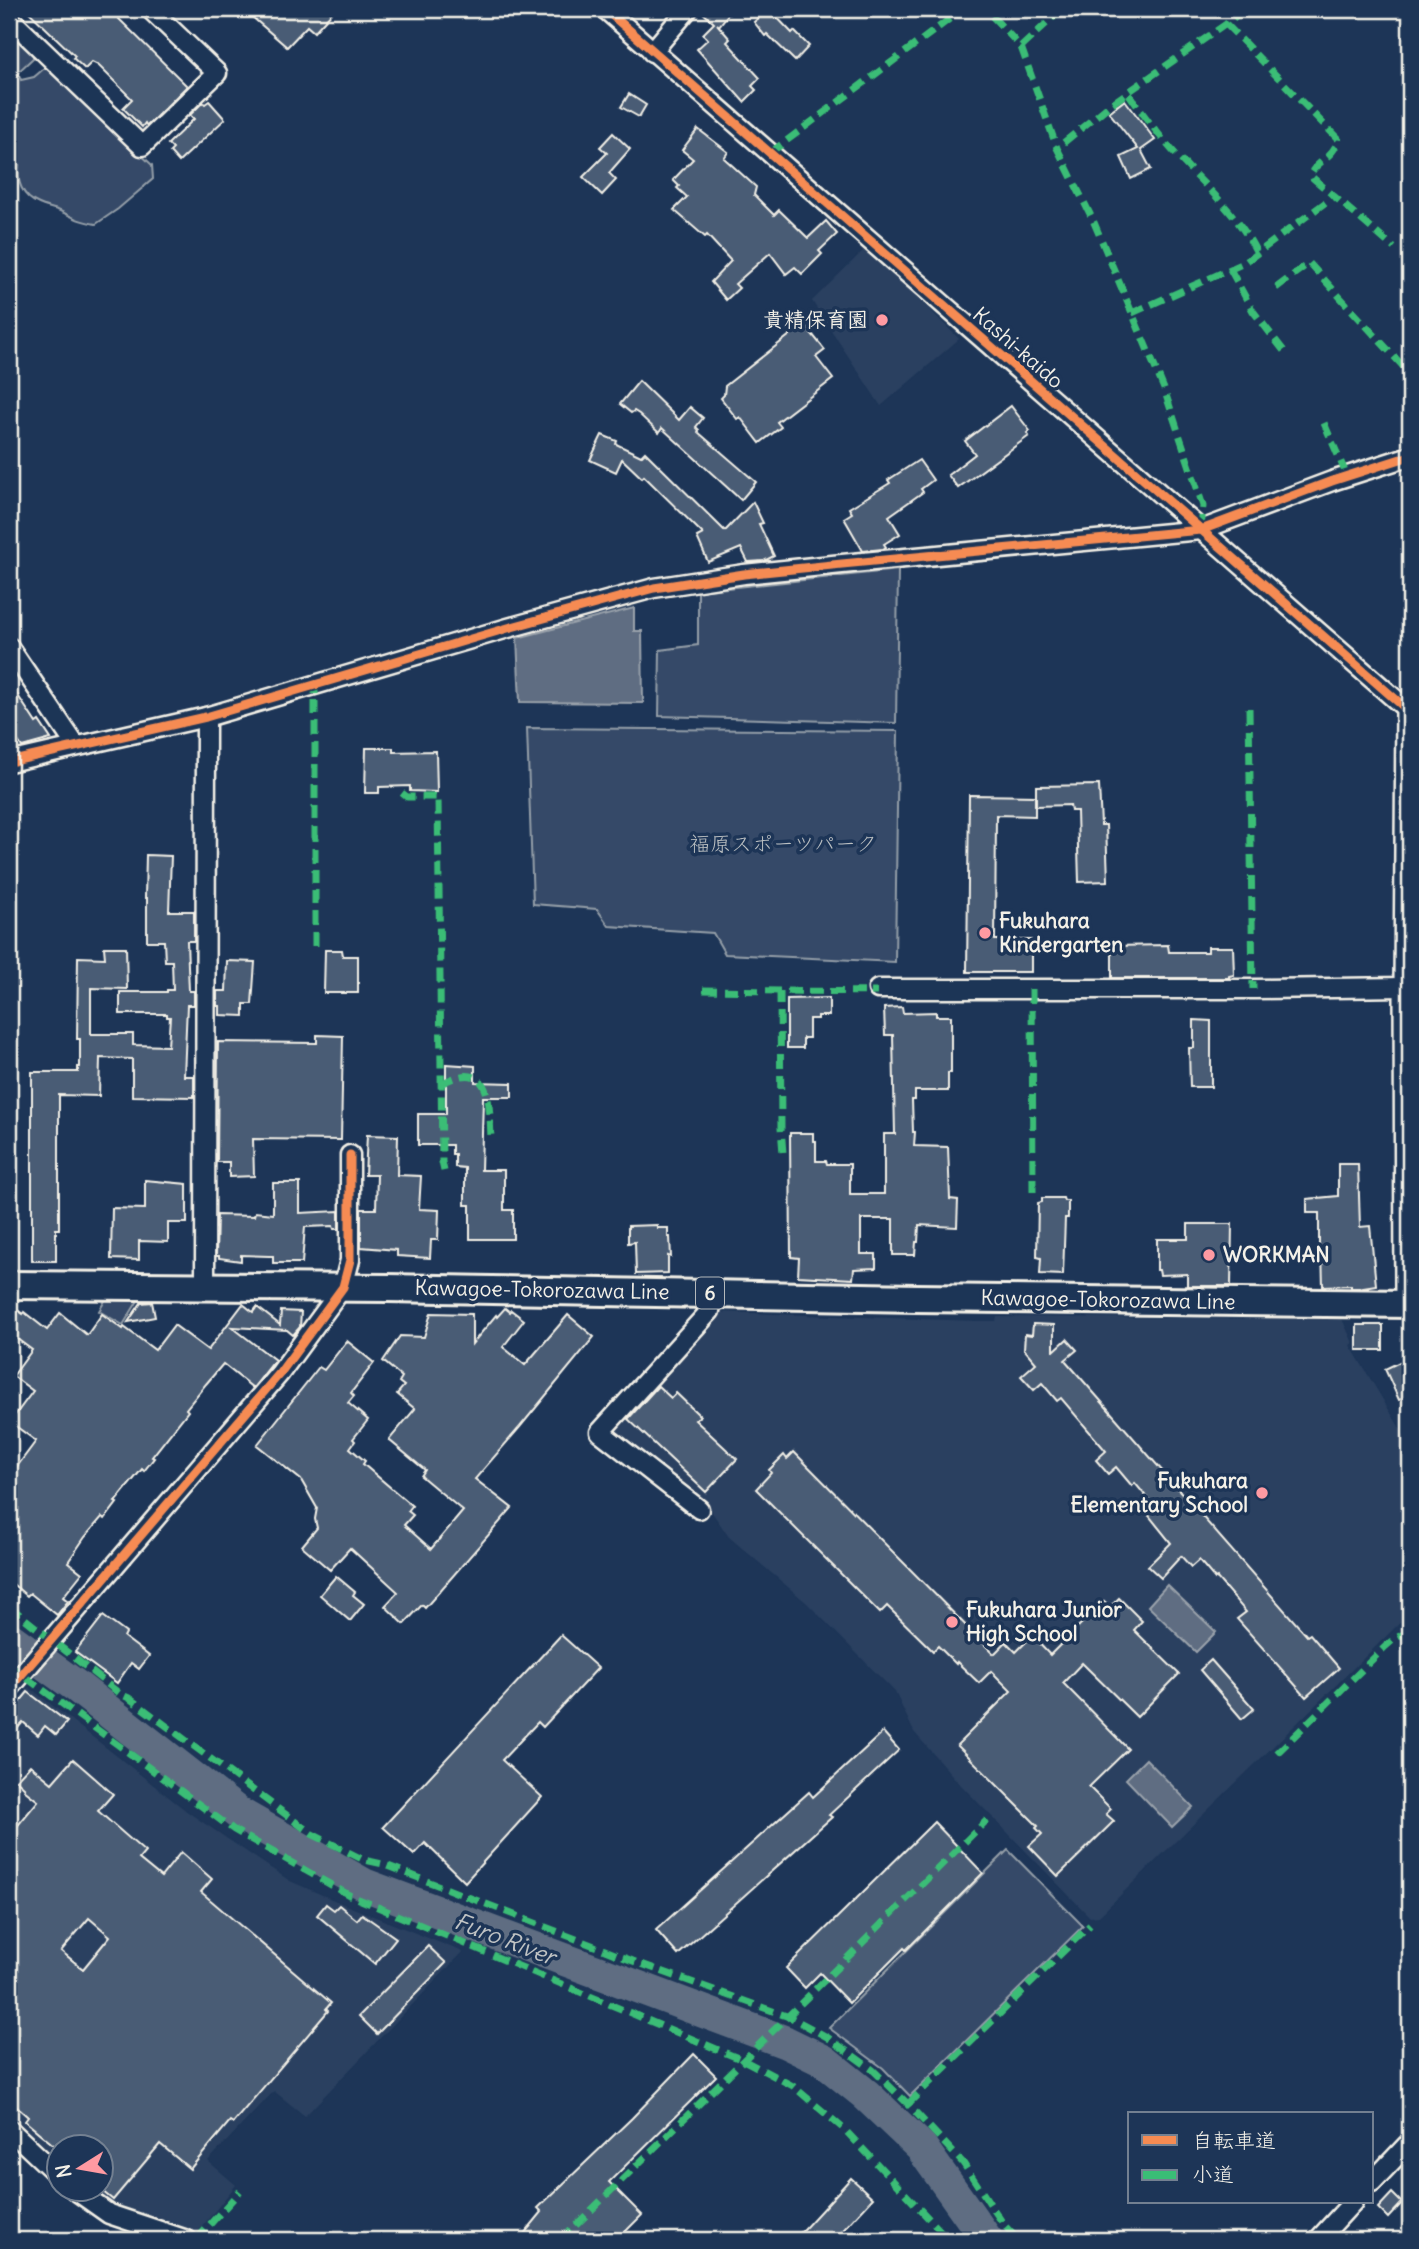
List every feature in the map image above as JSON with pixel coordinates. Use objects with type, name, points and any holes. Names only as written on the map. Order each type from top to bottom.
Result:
[{"type":"main road","name":"Kawagoe-Tokorozawa Line","points":[[9,1285],[343,1287],[1408,1303]]},
{"type":"street","points":[[9,18],[142,146],[217,73],[150,9]]},
{"type":"street","name":"Kashi-kaido","points":[[605,9],[1408,711]]},
{"type":"street","points":[[652,52],[688,9]]},
{"type":"street","points":[[9,762],[206,717],[654,588],[744,574],[1201,530],[1332,481],[1410,456]]},
{"type":"street","points":[[9,647],[76,746]]},
{"type":"street","points":[[1408,711],[1405,987],[1408,1303]]},
{"type":"street","points":[[205,1286],[206,717]]},
{"type":"street","points":[[878,989],[1405,987]]},
{"type":"street","points":[[9,1689],[280,1373],[343,1287],[350,1260],[350,1155]]},
{"type":"street","points":[[699,1509],[600,1432],[710,1311],[713,1293]]},
{"type":"street","points":[[9,2129],[46,2163]]},
{"type":"street","points":[[1374,2180],[1410,2142]]},
{"type":"street","points":[[95,2204],[109,2214],[187,2240]]},
{"type":"street","points":[[1318,2240],[1351,2204]]},
{"type":"shaded area","name":"貴精保育園","points":[[867,247],[959,339],[881,406],[812,301]]},
{"type":"shaded area","points":[[634,608],[634,631],[642,631],[643,703],[520,702],[517,638]]},
{"type":"shaded area","points":[[720,1312],[976,1321],[996,1321],[997,1317],[1342,1319],[1353,1343],[1350,1345],[1410,1445],[1410,1613],[1099,1916],[1090,1917],[959,1783],[914,1732],[895,1692],[807,1603],[729,1537],[705,1502],[614,1434],[614,1426]]},
{"type":"shaded area","points":[[1167,1585],[1216,1632],[1196,1652],[1148,1606]]},
{"type":"shaded area","points":[[29,1687],[189,1813],[290,1881],[463,1952],[305,2116],[274,2091],[208,2161],[236,2185],[196,2234],[110,2204],[116,2204],[116,2134],[46,2134],[46,2153],[9,2117],[9,1711]]},
{"type":"shaded area","points":[[1146,1759],[1193,1807],[1172,1827],[1126,1779]]},
{"type":"green space","points":[[9,27],[33,50],[33,58],[18,72],[21,80],[34,77],[47,66],[152,165],[153,179],[96,224],[39,204],[24,193],[18,176],[19,164],[9,154],[9,138],[13,132],[13,124],[9,109]]},
{"type":"green space","points":[[898,570],[896,723],[659,716],[660,650],[698,645],[698,591]]},
{"type":"green space","name":"福原スポーツパーク","points":[[527,728],[898,731],[895,962],[725,954],[713,933],[609,926],[597,909],[533,904]]},
{"type":"green space","points":[[106,1299],[139,1299],[123,1325],[99,1311]]},
{"type":"green space","points":[[1008,1850],[1083,1926],[910,2096],[883,2068],[829,2028]]},
{"type":"building","points":[[26,9],[109,9],[187,86],[147,126],[145,123],[142,127],[123,108],[132,99],[98,65],[92,62],[85,69]]},
{"type":"building","points":[[243,9],[335,9],[314,32],[307,26],[287,47]]},
{"type":"building","points":[[699,9],[732,9],[719,26],[717,24],[730,39],[727,42],[760,78],[752,86],[756,90],[744,102],[697,49],[708,39],[703,34],[714,23]]},
{"type":"building","points":[[769,9],[809,46],[795,61],[767,34],[765,36],[754,22]]},
{"type":"building","points":[[629,94],[646,105],[639,117],[621,107]]},
{"type":"building","points":[[1125,100],[1155,140],[1141,150],[1151,169],[1131,179],[1121,157],[1138,149],[1109,112]]},
{"type":"building","points":[[209,101],[225,119],[179,162],[170,152],[173,149],[168,144],[194,119],[190,115],[203,102],[205,104]]},
{"type":"building","points":[[698,129],[728,152],[724,158],[756,187],[754,195],[774,215],[779,210],[808,238],[826,221],[837,234],[819,251],[822,254],[802,274],[795,267],[786,274],[770,253],[735,284],[739,288],[726,300],[711,282],[731,261],[707,235],[705,237],[674,210],[687,197],[673,180],[693,159],[682,150]]},
{"type":"building","points":[[613,133],[630,149],[609,173],[616,180],[602,195],[583,177],[607,153],[600,147]]},
{"type":"building","points":[[804,324],[825,350],[816,357],[833,379],[777,422],[781,427],[760,443],[721,398],[725,386]]},
{"type":"building","points":[[639,381],[679,420],[690,407],[703,418],[696,427],[698,432],[756,482],[741,500],[662,428],[659,433],[639,414],[634,411],[631,413],[620,404]]},
{"type":"building","points":[[1011,406],[1030,431],[1027,433],[1029,436],[958,488],[948,475],[975,454],[965,441]]},
{"type":"building","points":[[602,435],[641,456],[645,452],[725,531],[753,502],[763,523],[759,524],[774,556],[764,561],[748,562],[741,548],[708,562],[697,537],[703,534],[644,476],[642,478],[622,459],[616,472],[590,460]]},
{"type":"building","points":[[919,460],[933,480],[921,489],[923,492],[889,516],[900,534],[884,544],[886,547],[883,549],[863,551],[844,518],[852,513],[849,508],[890,483],[888,480]]},
{"type":"building","points":[[9,682],[36,723],[39,721],[51,739],[22,747],[9,728]]},
{"type":"building","points":[[366,748],[393,748],[393,752],[436,751],[437,792],[410,791],[410,786],[379,787],[379,793],[365,793]]},
{"type":"building","points":[[1099,785],[1101,825],[1106,825],[1108,881],[1079,882],[1077,811],[1071,811],[1070,805],[1036,806],[1036,786]]},
{"type":"building","points":[[969,795],[1035,796],[1035,816],[996,815],[995,940],[1031,940],[1031,972],[967,972]]},
{"type":"building","points":[[146,855],[171,856],[169,911],[194,911],[194,941],[187,941],[189,991],[194,991],[194,1005],[187,1005],[184,1076],[194,1076],[194,1097],[132,1096],[132,1059],[100,1058],[99,1096],[59,1095],[59,1229],[56,1229],[56,1261],[32,1261],[32,1072],[78,1072],[80,1067],[80,1039],[77,1039],[78,957],[105,958],[104,947],[126,947],[127,989],[91,988],[91,1034],[133,1034],[133,1045],[168,1046],[170,1017],[167,1017],[167,1014],[120,1014],[120,992],[173,990],[172,961],[165,961],[164,941],[147,941]]},
{"type":"building","points":[[1168,945],[1169,952],[1208,952],[1208,947],[1233,947],[1234,975],[1229,978],[1112,978],[1112,946]]},
{"type":"building","points":[[325,950],[342,950],[343,956],[358,956],[358,993],[324,993]]},
{"type":"building","points":[[227,961],[255,962],[252,1004],[244,1004],[244,1016],[220,1015],[220,1006],[217,1006],[217,991],[226,991]]},
{"type":"building","points":[[829,998],[829,1016],[809,1019],[809,1038],[803,1038],[803,1048],[787,1048],[787,999]]},
{"type":"building","points":[[902,1007],[903,1013],[936,1012],[936,1016],[951,1016],[951,1073],[948,1073],[948,1091],[915,1091],[915,1100],[912,1100],[914,1146],[948,1147],[950,1199],[958,1200],[957,1227],[919,1225],[915,1255],[893,1255],[893,1219],[861,1219],[861,1254],[876,1254],[876,1268],[854,1269],[853,1279],[798,1276],[799,1258],[791,1257],[790,1133],[813,1133],[813,1141],[816,1141],[816,1161],[850,1164],[850,1194],[884,1194],[884,1134],[895,1134],[893,1035],[885,1035],[884,1008]]},
{"type":"building","points":[[1194,1020],[1211,1021],[1211,1087],[1190,1087],[1189,1048],[1194,1048]]},
{"type":"building","points":[[317,1035],[343,1036],[341,1140],[253,1139],[254,1176],[229,1177],[229,1162],[217,1162],[218,1042],[317,1043]]},
{"type":"building","points":[[446,1064],[475,1066],[475,1082],[512,1083],[512,1097],[483,1097],[481,1170],[504,1170],[504,1210],[513,1210],[513,1239],[470,1239],[470,1205],[465,1205],[465,1168],[455,1167],[452,1145],[418,1145],[418,1114],[446,1114]]},
{"type":"building","points":[[367,1135],[398,1136],[397,1175],[421,1176],[419,1209],[439,1210],[438,1240],[431,1240],[430,1258],[397,1256],[397,1250],[361,1247],[361,1209],[376,1209],[377,1175],[365,1175]]},
{"type":"building","points":[[1338,1164],[1358,1164],[1360,1227],[1370,1226],[1376,1285],[1357,1288],[1351,1288],[1351,1285],[1323,1286],[1319,1213],[1307,1213],[1307,1199],[1338,1196]]},
{"type":"building","points":[[145,1180],[187,1184],[187,1223],[168,1223],[168,1242],[139,1241],[139,1260],[111,1259],[112,1208],[145,1209]]},
{"type":"building","points":[[273,1183],[300,1183],[300,1213],[339,1211],[339,1229],[334,1229],[333,1226],[305,1227],[302,1263],[273,1263],[273,1256],[241,1255],[241,1261],[216,1256],[217,1215],[254,1216],[255,1212],[273,1214]]},
{"type":"building","points":[[1042,1198],[1063,1198],[1068,1201],[1063,1275],[1040,1274],[1041,1258],[1037,1257],[1038,1203],[1042,1202]]},
{"type":"building","name":"WORKMAN","points":[[1188,1224],[1232,1224],[1231,1286],[1187,1286],[1187,1274],[1160,1275],[1157,1270],[1157,1239],[1188,1239]]},
{"type":"building","points":[[657,1225],[657,1228],[668,1228],[671,1257],[668,1256],[668,1273],[636,1274],[635,1242],[628,1243],[628,1226]]},
{"type":"building","points":[[152,1302],[155,1317],[128,1322],[141,1303]]},
{"type":"building","points":[[243,1304],[253,1312],[257,1307],[280,1325],[281,1311],[301,1312],[300,1327],[293,1335],[287,1330],[232,1327],[275,1360],[253,1388],[223,1364],[186,1409],[188,1411],[144,1471],[142,1469],[115,1502],[117,1503],[105,1519],[102,1517],[85,1537],[68,1562],[82,1573],[63,1597],[68,1601],[57,1615],[30,1593],[27,1596],[9,1581],[9,1484],[13,1478],[10,1476],[36,1441],[10,1422],[33,1391],[13,1376],[32,1350],[9,1333],[9,1318],[16,1309],[47,1330],[60,1313],[87,1335],[102,1314],[155,1350],[174,1325],[208,1350]]},
{"type":"building","points":[[505,1308],[524,1320],[503,1347],[525,1365],[568,1315],[594,1337],[475,1479],[512,1508],[425,1608],[422,1605],[404,1624],[385,1606],[398,1592],[350,1548],[330,1570],[302,1546],[317,1528],[317,1508],[301,1480],[257,1445],[319,1367],[324,1370],[347,1341],[374,1363],[351,1393],[354,1396],[348,1403],[368,1420],[353,1439],[355,1441],[350,1448],[365,1461],[363,1464],[412,1506],[408,1511],[413,1515],[404,1525],[431,1549],[463,1511],[421,1476],[425,1470],[389,1440],[415,1409],[397,1394],[404,1386],[399,1382],[402,1377],[383,1361],[400,1336],[424,1337],[431,1313],[472,1314],[472,1344]]},
{"type":"building","points":[[1033,1324],[1054,1325],[1054,1351],[1067,1339],[1077,1350],[1065,1360],[1307,1636],[1310,1634],[1339,1668],[1306,1697],[1237,1619],[1246,1612],[1199,1560],[1191,1567],[1181,1556],[1161,1578],[1148,1566],[1171,1543],[1146,1512],[1154,1506],[1135,1483],[1132,1486],[1116,1467],[1108,1474],[1096,1460],[1106,1451],[1061,1398],[1057,1401],[1042,1383],[1034,1390],[1021,1376],[1036,1363],[1024,1349],[1025,1334],[1032,1335]]},
{"type":"building","points":[[1357,1325],[1383,1325],[1383,1350],[1357,1350]]},
{"type":"building","points":[[1410,1357],[1410,1396],[1399,1400],[1385,1369]]},
{"type":"building","points":[[658,1386],[671,1398],[676,1393],[700,1416],[695,1420],[737,1459],[706,1492],[628,1419]]},
{"type":"building","points":[[794,1452],[994,1654],[1006,1642],[1016,1652],[1032,1636],[1050,1655],[1104,1601],[1110,1607],[1119,1598],[1142,1621],[1134,1630],[1179,1674],[1137,1717],[1082,1663],[1063,1683],[1128,1749],[1089,1787],[1111,1809],[1106,1814],[1114,1821],[1058,1876],[1029,1846],[1042,1834],[1036,1828],[1038,1826],[957,1745],[1011,1691],[991,1671],[979,1683],[938,1646],[933,1651],[887,1606],[880,1613],[756,1489],[784,1455],[787,1459]]},
{"type":"building","points":[[336,1576],[355,1592],[353,1595],[364,1604],[350,1621],[320,1595]]},
{"type":"building","points":[[103,1616],[126,1633],[124,1637],[149,1656],[139,1669],[131,1663],[117,1683],[75,1652]]},
{"type":"building","points":[[561,1635],[598,1668],[543,1727],[538,1722],[502,1760],[542,1797],[465,1882],[425,1843],[414,1855],[383,1827]]},
{"type":"building","points":[[1211,1660],[1254,1709],[1242,1719],[1200,1670]]},
{"type":"building","points":[[28,1692],[67,1722],[56,1735],[45,1726],[38,1735],[23,1722],[9,1738],[9,1715]]},
{"type":"building","points":[[883,1732],[899,1750],[829,1815],[832,1817],[678,1955],[656,1930],[809,1792],[813,1797]]},
{"type":"building","points":[[73,1759],[113,1794],[98,1811],[145,1852],[139,1859],[161,1877],[181,1852],[212,1879],[201,1892],[331,2003],[326,2009],[328,2011],[233,2123],[230,2121],[190,2169],[160,2144],[116,2196],[116,2134],[46,2134],[46,2139],[25,2121],[28,2117],[9,2100],[9,1836],[38,1801],[16,1780],[30,1765],[52,1783]],"holes":[[[89,1918],[110,1936],[83,1969],[61,1951]]]},
{"type":"building","points":[[934,1822],[983,1873],[849,2003],[820,1973],[805,1988],[786,1968]]},
{"type":"building","points":[[326,1904],[334,1910],[339,1905],[357,1920],[362,1914],[396,1938],[375,1964],[317,1915]]},
{"type":"building","points":[[428,1946],[446,1963],[377,2034],[359,2016]]},
{"type":"building","points":[[694,2054],[716,2076],[609,2182],[642,2215],[617,2240],[519,2240],[542,2212],[538,2208]]},
{"type":"building","points":[[851,2178],[873,2198],[834,2240],[794,2240]]},
{"type":"building","points":[[1392,2193],[1402,2203],[1388,2218],[1378,2208]]},
{"type":"waterway","name":"Furo River","points":[[9,1638],[76,1686],[238,1813],[365,1885],[785,2042],[824,2061],[865,2094],[921,2147],[987,2240]]},
{"type":"marked path","points":[[770,153],[963,9]]},
{"type":"marked path","points":[[1021,47],[1062,9]]},
{"type":"marked path","points":[[1201,530],[1203,506],[1164,389],[1093,220],[1057,148],[1111,104],[1244,9]]},
{"type":"marked path","points":[[992,16],[1021,47],[1057,148]]},
{"type":"marked path","points":[[1226,24],[1338,139],[1334,150],[1311,173],[1313,178],[1394,248]]},
{"type":"marked path","points":[[1129,94],[1168,145],[1232,215],[1257,253]]},
{"type":"marked path","points":[[1132,313],[1244,263],[1334,196]]},
{"type":"marked path","points":[[1276,288],[1309,263],[1410,374]]},
{"type":"marked path","points":[[1230,269],[1253,311],[1284,351]]},
{"type":"marked path","points":[[1324,423],[1347,476]]},
{"type":"marked path","points":[[315,685],[315,946]]},
{"type":"marked path","points":[[1249,708],[1253,989]]},
{"type":"marked path","points":[[402,793],[407,797],[438,797],[444,1171]]},
{"type":"marked path","points":[[1032,989],[1033,1192]]},
{"type":"marked path","points":[[703,990],[877,992]]},
{"type":"marked path","points":[[780,991],[783,1153]]},
{"type":"marked path","points":[[441,1084],[458,1077],[470,1076],[479,1080],[488,1098],[491,1137]]},
{"type":"marked path","points":[[9,1606],[120,1694],[312,1834],[364,1860],[383,1864],[633,1961],[792,2018],[827,2037],[873,2070],[908,2104],[963,2163],[1004,2225],[1018,2240]]},
{"type":"marked path","points":[[1277,1753],[1386,1646],[1410,1631]]},
{"type":"marked path","points":[[9,1665],[234,1830],[349,1895],[745,2061],[793,2086],[845,2130],[949,2240]]},
{"type":"marked path","points":[[561,2240],[987,1820]]},
{"type":"marked path","points":[[908,2104],[1090,1925]]},
{"type":"marked path","points":[[196,2240],[240,2191]]},
{"type":"cycle path","points":[[605,9],[1410,712]]},
{"type":"cycle path","points":[[9,762],[206,717],[654,588],[744,574],[1201,530],[1332,481],[1410,456]]},
{"type":"cycle path","points":[[9,1689],[280,1373],[343,1287],[350,1260],[350,1155]]},
{"type":"place","name":"貴精保育園","points":[[882,320]]},
{"type":"place","name":"Fukuhara Kindergarten","points":[[985,933]]},
{"type":"place","name":"WORKMAN","points":[[1209,1255]]},
{"type":"place","name":"Fukuhara Elementary School","points":[[1262,1493]]},
{"type":"place","name":"Fukuhara Junior High School","points":[[952,1622]]}]
